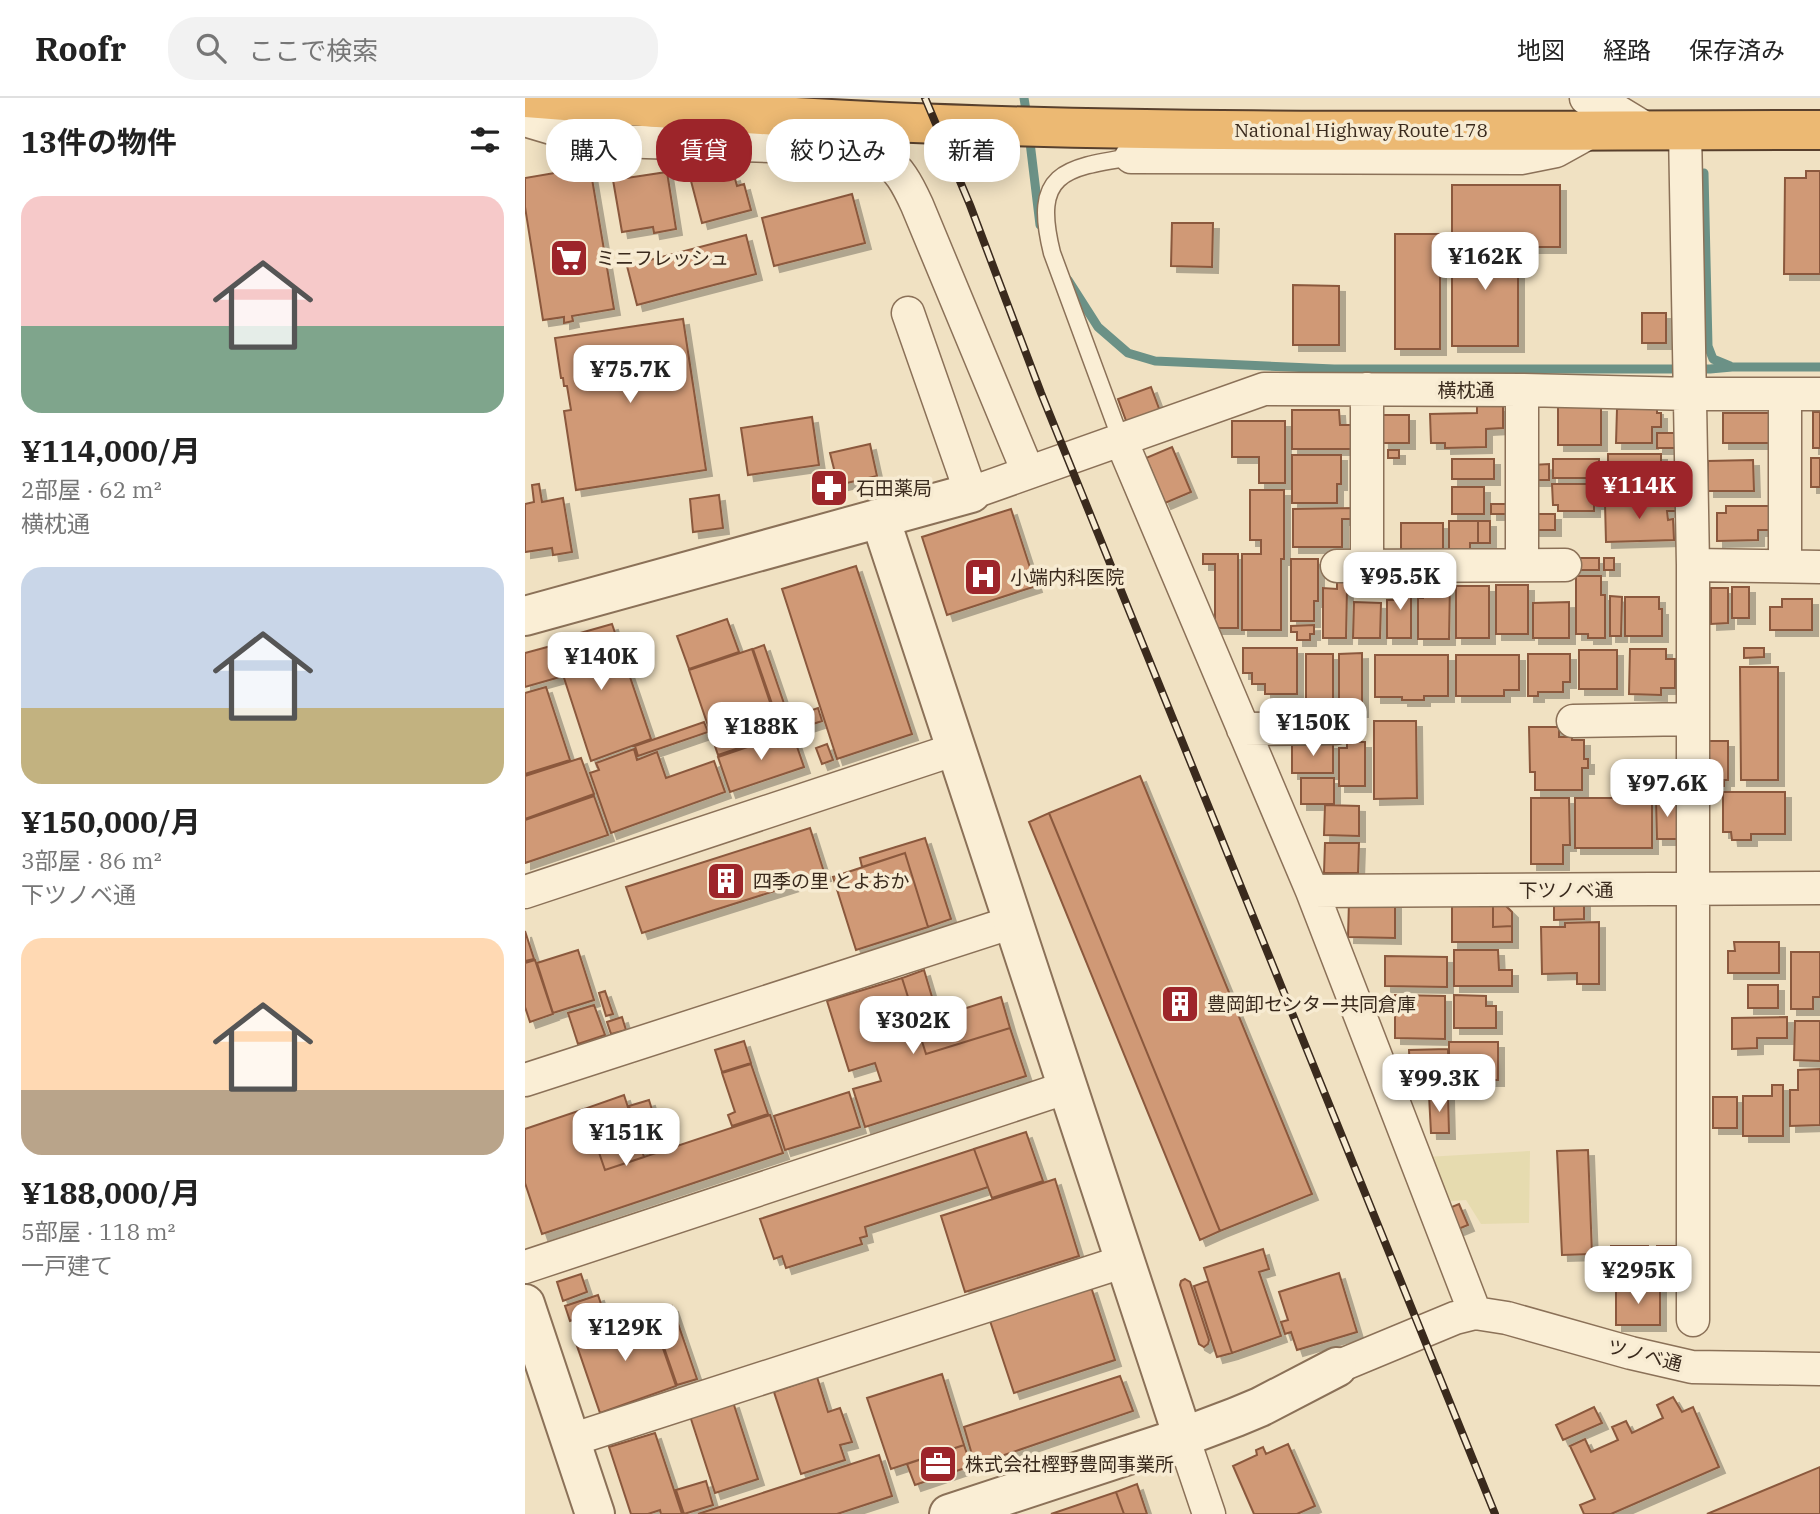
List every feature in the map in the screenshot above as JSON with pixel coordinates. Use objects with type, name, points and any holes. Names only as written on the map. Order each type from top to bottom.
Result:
[{"type":"highway","name":"National Highway Route 178","points":[[525,98],[891,122],[1183,129],[1590,114],[1667,130],[1820,130]]},
{"type":"street","points":[[1131,157],[1521,158],[1556,150],[1590,114]]},
{"type":"street","points":[[525,120],[588,138],[834,148],[866,152],[892,164],[900,173],[917,205],[1028,472]]},
{"type":"street","points":[[1667,130],[1691,394],[1693,1320]]},
{"type":"street","points":[[525,616],[971,492],[908,313]]},
{"type":"street","name":"横枕通","points":[[971,492],[1264,390],[1820,394]]},
{"type":"street","points":[[1367,390],[1352,565],[1565,565]]},
{"type":"street","points":[[1522,390],[1522,565]]},
{"type":"street","points":[[1784,394],[1784,566]]},
{"type":"street","points":[[949,1514],[1183,1437],[1260,1407],[1337,1367],[1455,1318],[1475,1313],[1312,891],[1121,440]]},
{"type":"street","points":[[880,518],[1209,1514]]},
{"type":"street","points":[[1692,565],[1820,566]]},
{"type":"street","points":[[1573,720],[1693,719]]},
{"type":"street","points":[[1243,729],[1336,728]]},
{"type":"street","points":[[525,892],[956,749]]},
{"type":"street","name":"下ツノベ通","points":[[1312,891],[1820,888]]},
{"type":"street","points":[[525,1080],[1013,922]]},
{"type":"street","points":[[525,1267],[1068,1087]]},
{"type":"street","points":[[571,1440],[1125,1261]]},
{"type":"street","points":[[525,1304],[595,1514]]},
{"type":"street","name":"ツノベ通","points":[[1475,1313],[1507,1318],[1630,1353],[1692,1367],[1820,1369]]},
{"type":"lane","points":[[1121,440],[1052,253],[1045,210],[1052,186],[1059,177],[1098,162],[1131,157]]},
{"type":"shaded area","points":[[1530,1151],[1529,1223],[1481,1224],[1466,1200],[1441,1202],[1426,1157]]},
{"type":"building","points":[[1806,171],[1820,171],[1820,274],[1784,274],[1785,178],[1806,178]]},
{"type":"building","name":"ミニフレッシュ","points":[[546,174],[546,182],[593,182],[614,309],[572,316],[573,321],[564,323],[564,317],[543,320],[525,207],[525,178]]},
{"type":"building","points":[[656,174],[656,182],[669,182],[676,229],[654,233],[653,227],[622,232],[613,182],[642,182],[642,176]]},
{"type":"building","points":[[691,182],[736,182],[737,186],[744,184],[751,210],[702,223]]},
{"type":"building","points":[[1452,185],[1560,185],[1560,247],[1530,247],[1530,239],[1452,239]]},
{"type":"building","points":[[852,194],[865,243],[774,266],[762,218]]},
{"type":"building","points":[[1172,223],[1213,223],[1212,267],[1171,266]]},
{"type":"building","points":[[1395,234],[1440,234],[1440,349],[1395,349]]},
{"type":"building","points":[[746,235],[756,274],[637,305],[627,266]]},
{"type":"building","points":[[1452,239],[1518,239],[1518,346],[1452,346]]},
{"type":"building","points":[[1293,285],[1339,286],[1339,345],[1293,345]]},
{"type":"building","points":[[1642,313],[1666,313],[1666,343],[1642,343]]},
{"type":"building","points":[[683,319],[706,470],[576,490],[564,411],[571,410],[567,386],[564,386],[561,378],[555,338]]},
{"type":"building","points":[[1151,387],[1161,414],[1128,426],[1118,399]]},
{"type":"building","points":[[1477,406],[1503,406],[1503,428],[1486,429],[1486,447],[1445,448],[1445,443],[1431,443],[1430,414],[1477,413]]},
{"type":"building","points":[[1558,406],[1601,406],[1601,445],[1558,445]]},
{"type":"building","points":[[1617,409],[1657,409],[1657,413],[1661,413],[1661,427],[1652,427],[1652,443],[1616,443]]},
{"type":"building","points":[[1292,410],[1339,410],[1340,425],[1352,425],[1352,449],[1292,449]]},
{"type":"building","points":[[1813,412],[1820,412],[1820,448],[1813,448]]},
{"type":"building","points":[[1723,413],[1771,413],[1771,443],[1723,443]]},
{"type":"building","points":[[1382,415],[1409,415],[1409,443],[1383,443]]},
{"type":"building","points":[[812,417],[819,465],[748,475],[741,428]]},
{"type":"building","points":[[1232,421],[1285,421],[1285,483],[1259,483],[1259,457],[1232,457]]},
{"type":"building","points":[[1657,433],[1677,433],[1677,448],[1657,448]]},
{"type":"building","points":[[870,444],[877,476],[838,485],[830,453]]},
{"type":"building","points":[[1172,447],[1191,492],[1165,503],[1146,458]]},
{"type":"building","points":[[1388,450],[1399,450],[1399,458],[1388,458]]},
{"type":"building","points":[[1608,454],[1661,454],[1661,470],[1649,470],[1649,480],[1640,480],[1641,484],[1608,484]]},
{"type":"building","points":[[1292,455],[1341,455],[1341,484],[1337,484],[1337,503],[1292,503]]},
{"type":"building","points":[[1811,458],[1820,458],[1820,487],[1811,487]]},
{"type":"building","points":[[1452,459],[1494,459],[1494,479],[1452,479]]},
{"type":"building","points":[[1553,459],[1599,459],[1599,478],[1553,478]]},
{"type":"building","points":[[1753,460],[1754,491],[1708,491],[1708,461]]},
{"type":"building","points":[[1549,464],[1549,480],[1532,480],[1532,465]]},
{"type":"building","points":[[539,484],[542,502],[563,498],[572,552],[553,555],[552,548],[525,552],[525,504],[534,502],[532,485]]},
{"type":"building","points":[[1552,484],[1599,484],[1599,503],[1594,503],[1594,511],[1558,511],[1558,505],[1553,505]]},
{"type":"building","points":[[1452,487],[1484,487],[1484,514],[1452,514]]},
{"type":"building","points":[[1250,490],[1284,490],[1281,630],[1242,630],[1242,554],[1261,554],[1261,540],[1250,540]]},
{"type":"building","points":[[719,495],[723,528],[693,532],[690,499]]},
{"type":"building","points":[[1676,500],[1677,511],[1667,511],[1668,520],[1673,519],[1674,540],[1606,542],[1605,503]]},
{"type":"building","points":[[1491,504],[1514,504],[1514,514],[1491,514]]},
{"type":"building","points":[[1726,506],[1773,506],[1773,530],[1758,530],[1758,540],[1717,541],[1717,513],[1726,513]]},
{"type":"building","points":[[1355,508],[1355,519],[1342,519],[1342,547],[1293,547],[1293,509]]},
{"type":"building","points":[[1011,509],[1036,586],[947,615],[922,537]]},
{"type":"building","points":[[1532,514],[1555,514],[1555,530],[1533,530]]},
{"type":"building","points":[[1449,521],[1478,521],[1478,543],[1470,543],[1470,553],[1449,554]]},
{"type":"building","points":[[1478,521],[1490,521],[1490,543],[1478,543]]},
{"type":"building","points":[[1401,523],[1443,523],[1443,549],[1401,549]]},
{"type":"building","points":[[1203,554],[1238,554],[1238,628],[1215,628],[1215,564],[1203,564]]},
{"type":"building","points":[[1575,558],[1599,558],[1599,570],[1575,570]]},
{"type":"building","points":[[1604,558],[1614,558],[1614,570],[1604,570]]},
{"type":"building","points":[[1291,559],[1318,559],[1318,601],[1314,601],[1314,621],[1291,621]]},
{"type":"building","points":[[856,566],[912,734],[837,759],[782,589]]},
{"type":"building","points":[[1337,575],[1350,575],[1350,589],[1347,589],[1346,638],[1323,638],[1323,588],[1337,589]]},
{"type":"building","points":[[1576,576],[1601,576],[1601,595],[1605,595],[1605,638],[1588,638],[1588,634],[1576,634]]},
{"type":"building","points":[[1398,579],[1411,579],[1411,638],[1387,638],[1387,600],[1398,600]]},
{"type":"building","points":[[1432,582],[1450,582],[1449,639],[1418,639],[1418,598],[1423,598],[1423,586],[1432,586]]},
{"type":"building","points":[[1496,585],[1528,585],[1528,634],[1496,634]]},
{"type":"building","points":[[1456,586],[1489,586],[1489,638],[1456,638]]},
{"type":"building","points":[[1732,587],[1749,587],[1749,618],[1732,618]]},
{"type":"building","points":[[1711,588],[1728,588],[1728,623],[1711,624]]},
{"type":"building","points":[[1610,596],[1622,597],[1621,636],[1610,636]]},
{"type":"building","points":[[1625,597],[1659,597],[1662,636],[1625,636]]},
{"type":"building","points":[[1782,599],[1812,599],[1812,630],[1770,630],[1770,607],[1782,607]]},
{"type":"building","points":[[1354,602],[1381,603],[1380,638],[1353,638]]},
{"type":"building","points":[[1569,602],[1569,638],[1533,638],[1533,603]]},
{"type":"building","points":[[727,619],[739,652],[689,669],[677,636]]},
{"type":"building","points":[[612,624],[651,739],[591,761],[552,641]]},
{"type":"building","points":[[1314,625],[1314,634],[1310,634],[1310,640],[1297,640],[1297,632],[1291,632],[1291,626]]},
{"type":"building","points":[[764,645],[789,718],[818,708],[822,721],[764,740],[760,726],[778,721],[753,649]]},
{"type":"building","points":[[551,646],[560,677],[525,687],[525,653]]},
{"type":"building","points":[[1243,648],[1297,648],[1297,694],[1265,694],[1265,684],[1252,684],[1252,673],[1243,673]]},
{"type":"building","points":[[1744,648],[1764,648],[1764,657],[1744,658]]},
{"type":"building","points":[[752,649],[776,720],[758,726],[763,740],[718,755],[689,670]]},
{"type":"building","points":[[1630,649],[1666,649],[1666,659],[1675,659],[1675,688],[1661,688],[1661,695],[1629,694]]},
{"type":"building","points":[[1579,650],[1617,650],[1617,689],[1579,689]]},
{"type":"building","points":[[1362,653],[1362,711],[1351,711],[1350,700],[1339,700],[1339,654]]},
{"type":"building","points":[[1306,654],[1333,654],[1333,708],[1321,708],[1321,702],[1306,702]]},
{"type":"building","points":[[1528,654],[1570,654],[1570,682],[1563,682],[1563,692],[1538,692],[1538,696],[1528,696]]},
{"type":"building","points":[[1375,655],[1448,655],[1448,696],[1424,696],[1424,700],[1375,697]]},
{"type":"building","points":[[1456,655],[1519,655],[1519,690],[1504,690],[1504,696],[1456,696]]},
{"type":"building","points":[[1740,667],[1778,667],[1778,780],[1741,780]]},
{"type":"building","points":[[546,687],[570,760],[525,774],[525,693]]},
{"type":"building","points":[[1374,721],[1416,721],[1417,798],[1374,799]]},
{"type":"building","points":[[704,722],[708,732],[638,756],[635,746]]},
{"type":"building","points":[[1529,727],[1559,727],[1559,737],[1584,740],[1584,759],[1588,759],[1588,768],[1582,768],[1582,790],[1535,790],[1535,772],[1530,772]]},
{"type":"building","points":[[792,732],[804,767],[730,792],[718,757]]},
{"type":"building","points":[[1707,741],[1728,741],[1728,780],[1724,780],[1724,786],[1707,786]]},
{"type":"building","points":[[1347,742],[1365,742],[1365,786],[1339,786],[1339,748],[1347,748]]},
{"type":"building","points":[[1292,743],[1333,743],[1333,773],[1292,773]]},
{"type":"building","points":[[827,744],[833,760],[822,764],[816,748]]},
{"type":"building","points":[[634,749],[637,760],[657,752],[666,778],[714,761],[725,792],[611,833],[590,773],[599,770],[596,763]]},
{"type":"building","points":[[581,758],[594,794],[525,819],[525,776]]},
{"type":"building","name":"豊岡卸センター共同倉庫","points":[[1140,776],[1312,1194],[1220,1231],[1049,813]]},
{"type":"building","points":[[1301,778],[1334,778],[1334,804],[1301,804]]},
{"type":"building","points":[[1723,792],[1785,792],[1785,834],[1751,834],[1751,840],[1732,840],[1731,832],[1723,832]]},
{"type":"building","points":[[594,796],[608,835],[525,863],[525,820]]},
{"type":"building","points":[[1531,798],[1569,798],[1570,845],[1563,845],[1563,864],[1531,864]]},
{"type":"building","points":[[1575,798],[1652,798],[1652,848],[1575,848]]},
{"type":"building","points":[[1656,800],[1678,800],[1678,839],[1657,839]]},
{"type":"building","points":[[1325,805],[1359,806],[1359,836],[1324,835]]},
{"type":"building","points":[[1049,813],[1220,1231],[1200,1240],[1029,822]]},
{"type":"building","name":"四季の里 とよおか","points":[[810,828],[825,875],[642,933],[626,887]]},
{"type":"building","points":[[925,838],[951,919],[928,927],[905,853],[862,867],[860,858]]},
{"type":"building","points":[[1325,843],[1359,843],[1358,873],[1324,873]]},
{"type":"building","points":[[905,853],[928,927],[856,950],[833,877]]},
{"type":"building","points":[[1349,901],[1395,902],[1395,938],[1348,937]]},
{"type":"building","points":[[1554,901],[1584,901],[1584,919],[1554,920]]},
{"type":"building","points":[[1493,903],[1503,903],[1512,912],[1512,926],[1493,927]]},
{"type":"building","points":[[1493,903],[1493,927],[1512,926],[1512,942],[1452,942],[1452,904]]},
{"type":"building","points":[[1599,922],[1599,984],[1577,984],[1577,973],[1542,974],[1541,927]]},
{"type":"building","points":[[525,931],[534,959],[525,961]]},
{"type":"building","points":[[1734,942],[1779,942],[1779,973],[1728,973],[1728,951],[1735,951]]},
{"type":"building","points":[[578,950],[594,1000],[553,1013],[537,963]]},
{"type":"building","points":[[1454,950],[1498,950],[1499,970],[1512,970],[1512,986],[1454,986]]},
{"type":"building","points":[[1791,952],[1820,952],[1820,997],[1813,997],[1813,1009],[1791,1009]]},
{"type":"building","points":[[1385,956],[1447,957],[1447,987],[1385,986]]},
{"type":"building","points":[[535,960],[553,1014],[530,1022],[525,1007],[525,963]]},
{"type":"building","points":[[924,970],[938,1017],[1001,997],[1010,1028],[926,1054],[902,978]]},
{"type":"building","points":[[902,978],[926,1054],[1010,1028],[1026,1076],[865,1127],[853,1089],[881,1081],[875,1063],[849,1071],[827,1001]]},
{"type":"building","points":[[1748,985],[1778,985],[1778,1008],[1748,1008]]},
{"type":"building","points":[[605,991],[613,1014],[606,1016],[599,993]]},
{"type":"building","points":[[1395,995],[1445,996],[1445,1039],[1395,1038]]},
{"type":"building","points":[[1454,995],[1486,996],[1486,1006],[1496,1006],[1496,1028],[1454,1028]]},
{"type":"building","points":[[594,1005],[605,1035],[578,1044],[568,1013]]},
{"type":"building","points":[[622,1017],[626,1030],[611,1034],[607,1022]]},
{"type":"building","points":[[1787,1017],[1787,1038],[1757,1038],[1757,1048],[1732,1049],[1732,1018]]},
{"type":"building","points":[[1795,1021],[1820,1021],[1820,1061],[1794,1060]]},
{"type":"building","points":[[744,1041],[751,1063],[722,1072],[715,1050]]},
{"type":"building","points":[[1449,1042],[1498,1042],[1498,1080],[1449,1080]]},
{"type":"building","points":[[1448,1049],[1449,1088],[1418,1089],[1417,1074],[1410,1074],[1409,1050]]},
{"type":"building","points":[[751,1064],[768,1114],[732,1126],[728,1115],[735,1112],[722,1073]]},
{"type":"building","points":[[1820,1069],[1820,1125],[1790,1126],[1790,1090],[1798,1090],[1798,1070]]},
{"type":"building","points":[[1772,1085],[1783,1085],[1783,1136],[1743,1136],[1743,1096],[1772,1096]]},
{"type":"building","points":[[849,1092],[860,1127],[785,1150],[774,1116]]},
{"type":"building","points":[[624,1095],[644,1157],[605,1170],[584,1109]]},
{"type":"building","points":[[1429,1095],[1448,1095],[1449,1133],[1431,1133]]},
{"type":"building","points":[[1713,1097],[1737,1097],[1737,1128],[1713,1128]]},
{"type":"building","points":[[649,1100],[658,1129],[638,1136],[629,1106]]},
{"type":"building","points":[[584,1109],[605,1170],[770,1115],[783,1153],[542,1234],[525,1183],[525,1129]]},
{"type":"building","points":[[1026,1132],[1043,1181],[992,1198],[974,1149]]},
{"type":"building","points":[[974,1149],[988,1187],[865,1227],[867,1236],[860,1238],[862,1244],[786,1268],[782,1256],[774,1259],[760,1219]]},
{"type":"building","points":[[1588,1150],[1592,1254],[1562,1255],[1557,1151]]},
{"type":"building","points":[[1055,1179],[1079,1256],[965,1292],[941,1216]]},
{"type":"building","points":[[1459,1204],[1468,1225],[1451,1232],[1442,1211]]},
{"type":"building","points":[[1611,1246],[1648,1246],[1648,1252],[1657,1252],[1657,1246],[1680,1246],[1680,1256],[1661,1256],[1661,1261],[1668,1261],[1668,1284],[1617,1283],[1617,1274],[1622,1274],[1622,1261],[1611,1261]]},
{"type":"building","points":[[1263,1249],[1269,1269],[1259,1272],[1281,1336],[1232,1353],[1204,1268]]},
{"type":"building","points":[[1339,1273],[1357,1332],[1297,1350],[1291,1332],[1285,1334],[1281,1322],[1288,1320],[1279,1292]]},
{"type":"building","points":[[581,1274],[587,1292],[563,1301],[557,1282]]},
{"type":"building","points":[[1185,1279],[1190,1282],[1209,1340],[1204,1347],[1199,1344],[1180,1285]]},
{"type":"building","points":[[1208,1281],[1232,1353],[1217,1357],[1194,1286]]},
{"type":"building","points":[[1091,1287],[1115,1360],[1014,1393],[990,1321]]},
{"type":"building","points":[[1616,1287],[1660,1287],[1660,1325],[1616,1325]]},
{"type":"building","points":[[598,1295],[603,1310],[570,1321],[565,1306]]},
{"type":"building","points":[[672,1306],[697,1379],[677,1385],[652,1313]]},
{"type":"building","points":[[651,1314],[676,1386],[600,1413],[575,1340]]},
{"type":"building","points":[[942,1374],[964,1445],[891,1469],[867,1398]]},
{"type":"building","points":[[1120,1376],[1133,1411],[975,1465],[964,1427]]},
{"type":"building","points":[[817,1377],[828,1412],[840,1408],[852,1442],[840,1445],[845,1460],[801,1474],[774,1392]]},
{"type":"building","points":[[1673,1397],[1682,1412],[1693,1407],[1719,1467],[1611,1514],[1584,1514],[1580,1505],[1595,1499],[1570,1446],[1585,1439],[1591,1452],[1618,1440],[1612,1427],[1626,1421],[1632,1433],[1663,1418],[1657,1405]]},
{"type":"building","points":[[733,1402],[758,1479],[715,1493],[690,1416]]},
{"type":"building","points":[[1594,1407],[1602,1423],[1563,1440],[1556,1425]]},
{"type":"building","points":[[655,1433],[682,1514],[661,1514],[660,1510],[648,1514],[631,1514],[609,1447]]},
{"type":"building","points":[[1288,1444],[1315,1506],[1297,1514],[1254,1514],[1233,1466],[1257,1455],[1256,1450],[1263,1447],[1266,1454]]},
{"type":"building","points":[[964,1445],[971,1466],[915,1485],[907,1464]]},
{"type":"building","points":[[879,1455],[892,1496],[837,1514],[698,1514]]},
{"type":"building","points":[[1820,1467],[1820,1514],[1707,1514]]},
{"type":"building","points":[[706,1481],[713,1505],[684,1514],[676,1490]]},
{"type":"building","points":[[1137,1484],[1147,1514],[1124,1514],[1116,1492]]},
{"type":"building","points":[[1116,1492],[1124,1514],[1051,1514]]},
{"type":"waterway","points":[[1024,98],[1027,117]]},
{"type":"waterway","points":[[1029,134],[1040,225]]},
{"type":"waterway","points":[[1704,173],[1708,346],[1713,359],[1730,366]]},
{"type":"waterway","points":[[1068,280],[1098,327],[1128,353],[1155,361],[1334,369],[1820,367]]},
{"type":"railway","points":[[925,98],[970,205],[1041,393],[1495,1514]]},
{"type":"place","name":"ミニフレッシュ","points":[[569,258]]},
{"type":"place","name":"石田薬局","points":[[829,488]]},
{"type":"place","name":"小端内科医院","points":[[983,577]]},
{"type":"place","name":"四季の里 とよおか","points":[[726,881]]},
{"type":"place","name":"豊岡卸センター共同倉庫","points":[[1180,1004]]},
{"type":"place","name":"株式会社樫野豊岡事業所","points":[[938,1464]]}]
